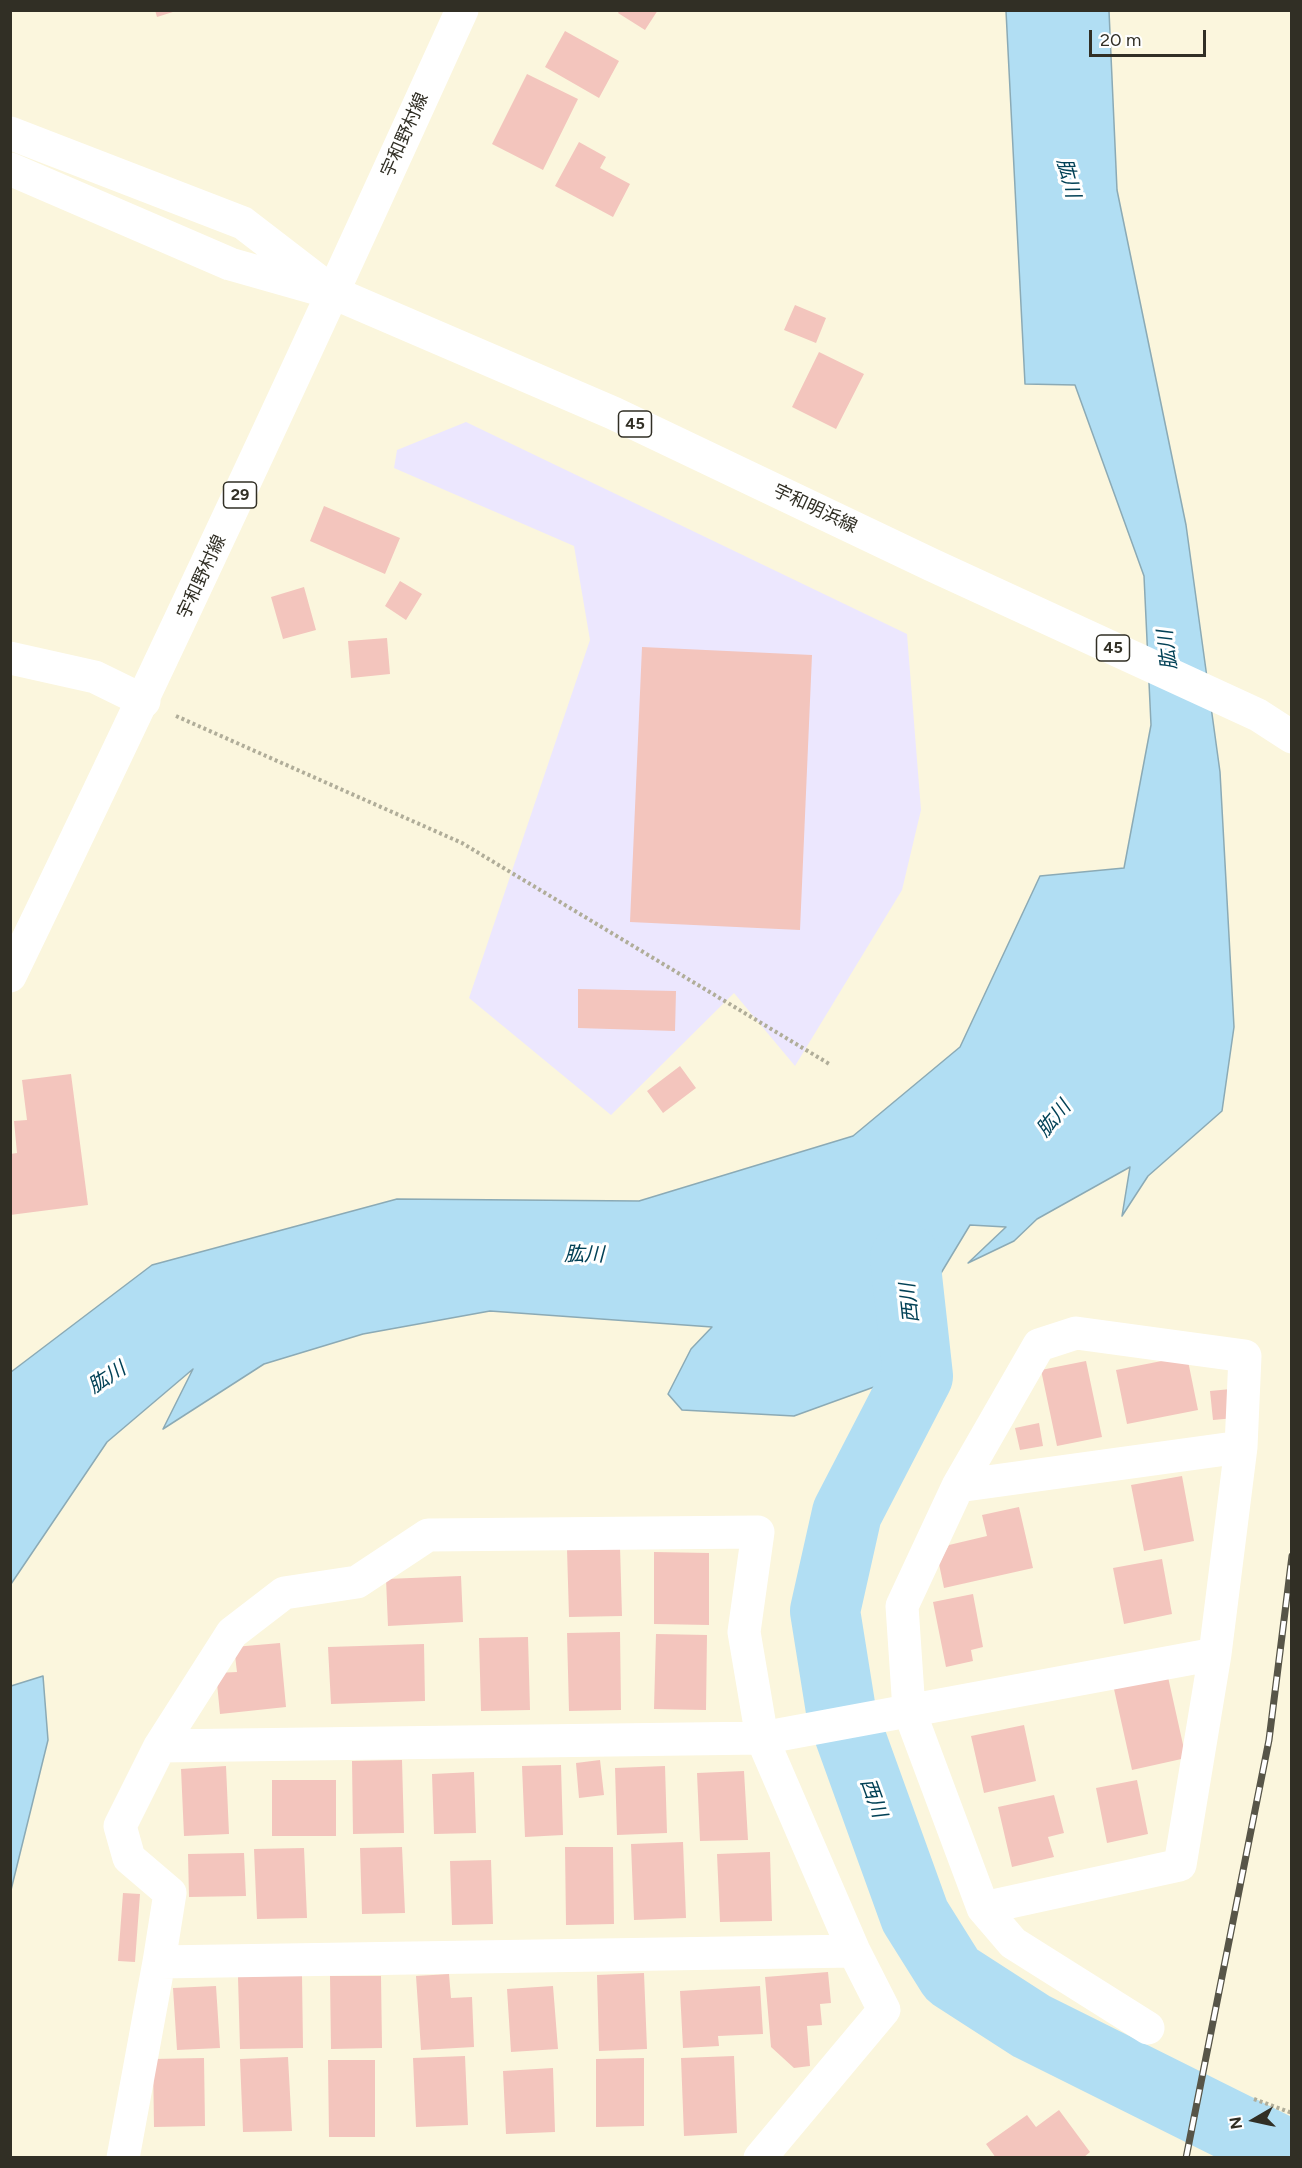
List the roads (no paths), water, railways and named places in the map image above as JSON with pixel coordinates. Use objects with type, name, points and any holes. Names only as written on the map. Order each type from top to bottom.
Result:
[{"type":"main road","name":"宇和野村線","points":[[10,976],[144,701],[334,293],[462,10]]},
{"type":"main road","points":[[10,133],[243,223],[334,293]]},
{"type":"main road","points":[[10,169],[230,264],[334,293]]},
{"type":"main road","name":"宇和明浜線","points":[[334,293],[613,413],[932,565],[1258,714],[1292,736]]},
{"type":"main road","points":[[10,658],[95,677],[144,701]]},
{"type":"main road","points":[[983,1908],[1180,1865],[1215,1654],[1241,1447],[1245,1356],[1076,1333],[1039,1345],[958,1486],[902,1606],[909,1710],[983,1908],[1012,1943],[1148,2028]]},
{"type":"main road","points":[[958,1486],[1241,1447]]},
{"type":"main road","points":[[123,2157],[170,1893],[129,1858],[120,1826],[160,1746],[232,1633],[284,1593],[357,1582],[428,1535],[758,1532],[744,1632],[762,1738],[854,1951],[884,2010],[760,2157]]},
{"type":"main road","points":[[160,1746],[762,1738],[1215,1654]]},
{"type":"main road","points":[[159,1962],[854,1951]]},
{"type":"water","name":"肱川","points":[[1006,11],[1109,11],[1117,190],[1186,525],[1220,772],[1234,1027],[1222,1111],[1148,1176],[1122,1216],[1130,1167],[1037,1219],[1014,1241],[968,1263],[1006,1227],[970,1225],[926,1298],[926,1346],[874,1387],[794,1416],[682,1410],[668,1394],[691,1349],[712,1327],[490,1311],[363,1334],[264,1364],[163,1429],[193,1369],[107,1442],[11,1584],[11,1372],[152,1265],[397,1199],[639,1201],[853,1136],[960,1047],[1040,876],[1124,868],[1151,725],[1144,576],[1075,385],[1025,384]]},
{"type":"water","points":[[43,1676],[48,1740],[11,1890],[11,1686]]},
{"type":"waterway","name":"西川","points":[[905,1258],[918,1376],[847,1513],[825,1611],[841,1711],[915,1916],[952,1975],[1031,2026],[1292,2156]]},
{"type":"railway","points":[[1186,2158],[1269,1740],[1292,1556]]}]
